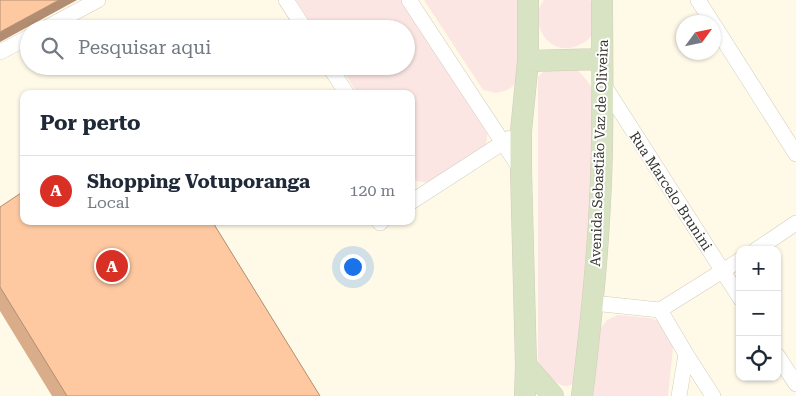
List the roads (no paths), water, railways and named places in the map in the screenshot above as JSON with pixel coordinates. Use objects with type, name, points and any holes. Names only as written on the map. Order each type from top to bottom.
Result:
[{"type":"street","points":[[61,20],[98,0]]},
{"type":"street","points":[[286,0],[298,20]]},
{"type":"street","points":[[409,0],[521,170]]},
{"type":"street","points":[[525,396],[521,131],[528,61],[528,0]]},
{"type":"street","name":"Avenida Sebastião Vaz de Oliveira","points":[[582,396],[593,303],[600,202],[602,0]]},
{"type":"street","points":[[698,0],[707,15]]},
{"type":"street","points":[[721,37],[796,154]]},
{"type":"street","points":[[0,52],[20,42]]},
{"type":"street","points":[[528,61],[602,59]]},
{"type":"street","points":[[335,75],[345,90]]},
{"type":"street","name":"Rua Marcelo Brunini","points":[[602,83],[736,292]]},
{"type":"street","points":[[415,196],[521,131]]},
{"type":"street","points":[[762,246],[796,223]]},
{"type":"street","points":[[593,303],[660,310],[736,263]]},
{"type":"street","points":[[660,310],[713,396]]},
{"type":"street","points":[[679,396],[686,354]]},
{"type":"street","points":[[781,361],[796,384]]},
{"type":"street","points":[[526,365],[553,396]]},
{"type":"place","name":"Shopping Votuporanga","points":[[112,266]]}]
